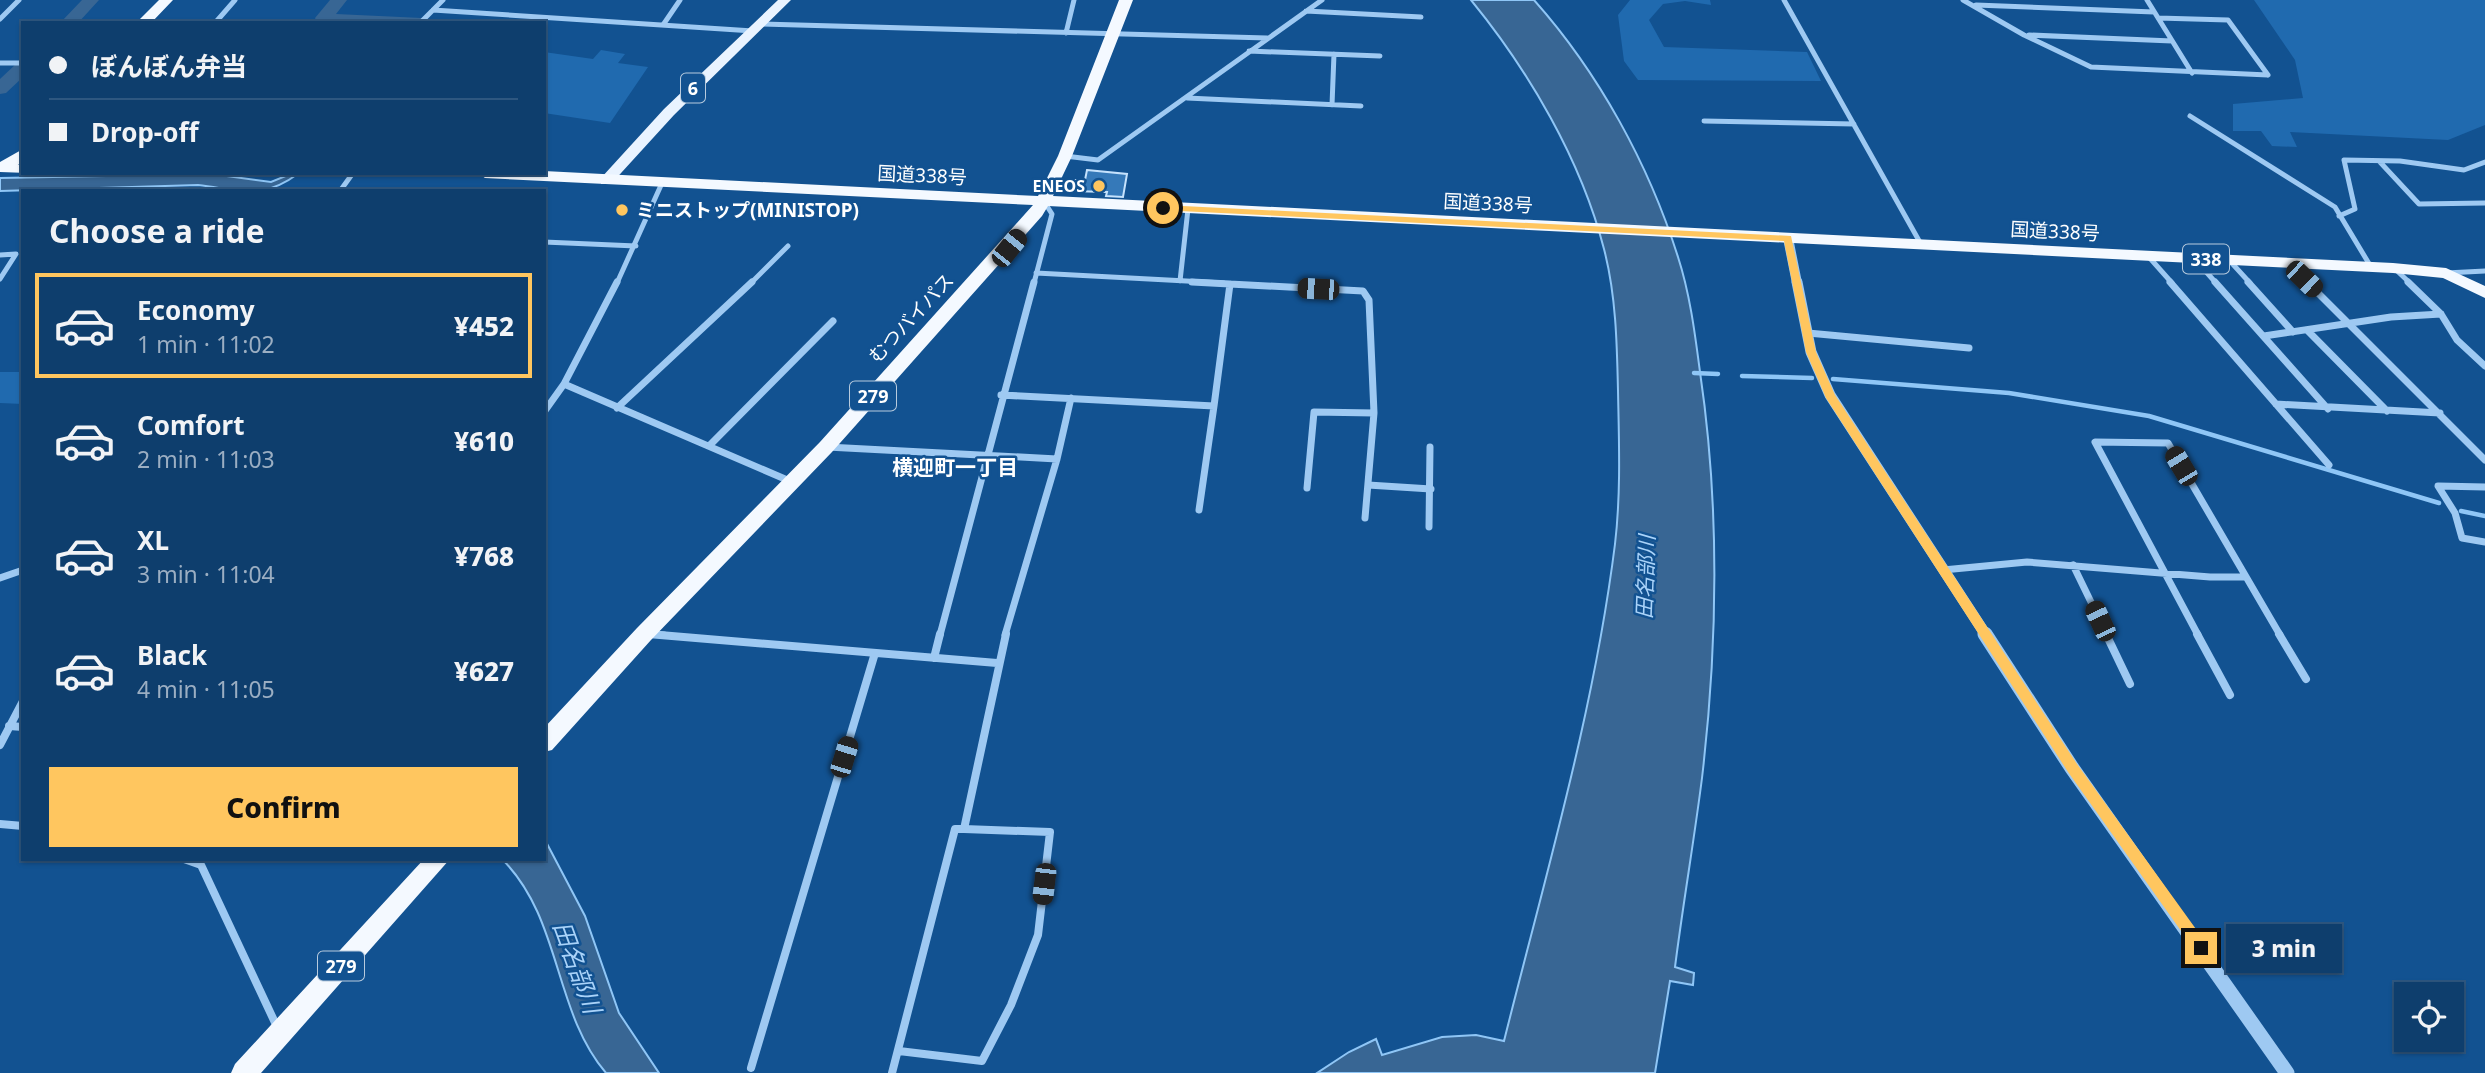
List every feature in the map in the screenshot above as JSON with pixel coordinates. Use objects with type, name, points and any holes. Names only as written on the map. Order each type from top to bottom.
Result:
[{"type":"highway","points":[[146,21],[166,0]]},
{"type":"highway","name":"むつバイパス","points":[[546,741],[644,634],[826,447],[1009,248],[1045,202],[1126,0]]},
{"type":"highway","points":[[2,168],[21,154]]},
{"type":"highway","points":[[2,168],[21,170]]},
{"type":"highway","name":"国道338号","points":[[515,175],[2393,268],[2446,273],[2485,293]]},
{"type":"highway","name":"279","points":[[244,1073],[437,861]]},
{"type":"main road","name":"6","points":[[606,181],[669,112],[785,0]]},
{"type":"street","points":[[0,19],[19,0]]},
{"type":"street","points":[[217,21],[235,0]]},
{"type":"street","points":[[422,21],[443,0]]},
{"type":"street","points":[[663,25],[680,0]]},
{"type":"street","points":[[1066,33],[1074,0]]},
{"type":"street","points":[[1065,156],[1098,160],[1322,0]]},
{"type":"street","points":[[1784,0],[1922,246]]},
{"type":"street","points":[[1963,0],[2024,35],[2091,67],[2268,75],[2228,20],[2158,18]]},
{"type":"street","points":[[2147,0],[2192,73]]},
{"type":"street","points":[[1972,4],[2154,12]]},
{"type":"street","points":[[433,10],[663,25],[1267,38]]},
{"type":"street","points":[[1306,11],[1421,17]]},
{"type":"street","points":[[2024,35],[2172,41]]},
{"type":"street","points":[[1248,51],[1380,56]]},
{"type":"street","points":[[1332,105],[1334,54]]},
{"type":"street","points":[[0,63],[21,63]]},
{"type":"street","points":[[1186,98],[1361,106]]},
{"type":"street","points":[[2190,116],[2335,207],[2371,267]]},
{"type":"street","points":[[1704,121],[1854,124]]},
{"type":"street","points":[[2339,216],[2355,209],[2344,160],[2464,170],[2485,162]]},
{"type":"street","points":[[2379,161],[2420,204],[2485,203]]},
{"type":"street","points":[[546,409],[564,384],[636,246],[662,184]]},
{"type":"street","points":[[934,658],[985,456],[1052,214],[1045,202]]},
{"type":"street","points":[[1180,281],[1188,209]]},
{"type":"street","points":[[1788,238],[1817,370],[1830,396],[2073,768],[2287,1073]]},
{"type":"street","points":[[546,242],[636,246]]},
{"type":"street","points":[[617,408],[704,330],[788,246]]},
{"type":"street","points":[[0,255],[16,254],[0,279]]},
{"type":"street","points":[[2148,256],[2329,465]]},
{"type":"street","points":[[2193,258],[2328,409]]},
{"type":"street","points":[[2229,260],[2293,332]]},
{"type":"street","points":[[2288,264],[2485,460]]},
{"type":"street","points":[[2393,268],[2441,314],[2457,340],[2485,366]]},
{"type":"street","points":[[2446,273],[2485,271]]},
{"type":"street","points":[[1037,273],[1363,291],[1369,300],[1374,414],[1365,518]]},
{"type":"street","points":[[1199,510],[1230,284]]},
{"type":"street","points":[[2264,336],[2352,325],[2391,317],[2441,314]]},
{"type":"street","points":[[709,446],[833,321]]},
{"type":"street","points":[[2307,330],[2386,411]]},
{"type":"street","points":[[1808,333],[1969,348]]},
{"type":"street","points":[[564,384],[792,482]]},
{"type":"street","points":[[1001,396],[1214,406]]},
{"type":"street","points":[[964,829],[996,663],[1057,459],[1071,398]]},
{"type":"street","points":[[2275,404],[2328,409],[2440,413]]},
{"type":"street","points":[[1307,488],[1314,411],[1374,414]]},
{"type":"street","points":[[2230,695],[2095,442],[2168,443],[2306,679]]},
{"type":"street","points":[[826,447],[1057,459]]},
{"type":"street","points":[[1429,527],[1430,447]]},
{"type":"street","points":[[1368,485],[1431,489]]},
{"type":"street","points":[[2485,487],[2438,486],[2455,513],[2462,538],[2485,542]]},
{"type":"street","points":[[1943,570],[2027,562],[2246,577]]},
{"type":"street","points":[[2073,565],[2130,684]]},
{"type":"street","points":[[0,578],[21,571]]},
{"type":"street","points":[[644,634],[996,663]]},
{"type":"street","points":[[751,1068],[875,653]]},
{"type":"street","points":[[0,745],[21,705]]},
{"type":"street","points":[[9,726],[21,727]]},
{"type":"street","points":[[0,824],[21,826]]},
{"type":"street","points":[[892,1073],[955,829],[1050,832],[1038,935],[1011,1005],[982,1061],[899,1051]]},
{"type":"street","points":[[204,862],[281,1034]]},
{"type":"shaded area","points":[[1630,0],[1710,0],[1711,5],[1685,1],[1663,4],[1649,20],[1664,47],[1807,52],[1821,81],[1638,80],[1624,61],[1618,15]]},
{"type":"shaded area","points":[[2254,0],[2485,0],[2485,125],[2448,140],[2290,132],[2297,147],[2272,146],[2261,131],[2233,131],[2233,104],[2303,98],[2295,60]]},
{"type":"shaded area","points":[[601,50],[625,54],[618,63],[648,67],[610,123],[546,113],[546,52],[593,59]]},
{"type":"shaded area","points":[[0,372],[21,372],[21,404],[0,403]]},
{"type":"water","name":"田名部川","points":[[1471,0],[1534,0],[1580,58],[1620,121],[1652,188],[1678,257],[1692,314],[1711,473],[1714,625],[1702,778],[1675,967],[1694,973],[1693,985],[1670,981],[1655,1073],[1317,1073],[1349,1052],[1376,1039],[1382,1055],[1442,1037],[1476,1035],[1504,1041],[1552,856],[1595,669],[1606,607],[1615,544],[1619,468],[1617,355],[1608,266],[1582,183],[1551,118],[1513,56]]},
{"type":"water","points":[[219,175],[271,182],[288,175],[296,175],[266,189],[225,189],[198,185],[0,191],[0,178]]},
{"type":"water","name":"田名部川","points":[[546,842],[585,916],[619,1013],[659,1073],[606,1073],[576,1022],[547,937],[522,883],[504,861],[546,861]]},
{"type":"building","name":"ENEOS","points":[[1087,170],[1127,174],[1123,197],[1106,196],[1107,192],[1072,191],[1074,180],[1085,180]]},
{"type":"waterway","points":[[70,21],[91,0]]},
{"type":"waterway","points":[[339,0],[323,18],[382,21]]},
{"type":"waterway","points":[[0,89],[21,69]]},
{"type":"waterway","points":[[1694,373],[1718,374]]},
{"type":"waterway","points":[[1742,376],[1812,378]]},
{"type":"waterway","points":[[1833,379],[2009,393],[2149,416],[2439,503]]},
{"type":"waterway","points":[[2461,511],[2485,516]]},
{"type":"place","name":"ENEOS","points":[[1099,186]]},
{"type":"place","name":"ミニストップ(MINISTOP)","points":[[622,210]]},
{"type":"district","name":"横迎町一丁目","points":[[955,467]]},
{"type":"route","points":[[1163,208],[1788,238],[1811,352],[1830,396],[2073,768],[2201,948]]}]
